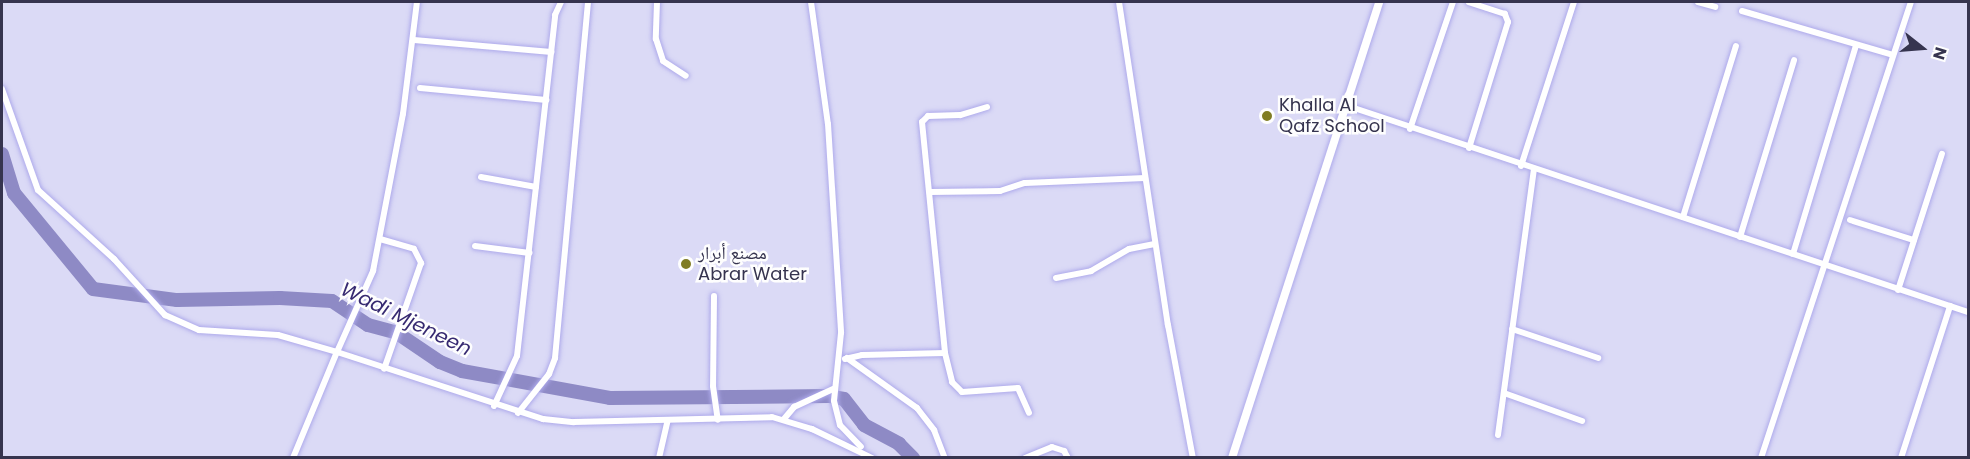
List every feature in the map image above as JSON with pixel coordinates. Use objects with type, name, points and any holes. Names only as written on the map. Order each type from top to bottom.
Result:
[{"type":"street","points":[[293,458],[373,271],[414,40],[417,2]]},
{"type":"street","points":[[494,406],[517,356],[555,15],[561,2]]},
{"type":"street","points":[[518,413],[549,375],[555,358],[568,241],[588,2]]},
{"type":"street","points":[[657,2],[656,39],[663,61],[687,76]]},
{"type":"street","points":[[811,2],[828,124],[844,359],[833,389],[834,401],[844,432],[872,458]]},
{"type":"street","points":[[1119,2],[1155,244],[1193,458]]},
{"type":"street","points":[[1232,458],[1379,2]]},
{"type":"street","points":[[1410,129],[1454,2]]},
{"type":"street","points":[[1468,148],[1508,22],[1505,14],[1469,2]]},
{"type":"street","points":[[1521,165],[1574,2]]},
{"type":"street","points":[[1698,2],[1715,7]]},
{"type":"street","points":[[1761,458],[1911,2]]},
{"type":"street","points":[[1742,11],[1893,55]]},
{"type":"street","points":[[414,40],[551,52]]},
{"type":"street","points":[[1793,254],[1856,45]]},
{"type":"street","points":[[1683,218],[1736,46]]},
{"type":"street","points":[[1740,237],[1794,60]]},
{"type":"street","points":[[420,88],[546,100]]},
{"type":"street","points":[[2,89],[38,190],[114,260],[153,303],[183,325],[199,330],[278,335],[338,352],[518,413],[574,422],[784,419],[866,452]]},
{"type":"street","points":[[1345,105],[1410,129],[1968,312]]},
{"type":"street","points":[[987,107],[960,115],[924,118],[945,353],[952,382],[962,392],[1018,388],[1029,413]]},
{"type":"street","points":[[1898,290],[1942,154]]},
{"type":"street","points":[[1498,435],[1534,170]]},
{"type":"street","points":[[481,177],[536,186]]},
{"type":"street","points":[[930,192],[1000,190],[1025,183],[1145,178]]},
{"type":"street","points":[[1850,220],[1914,240]]},
{"type":"street","points":[[380,239],[414,249],[421,257],[403,321],[384,369]]},
{"type":"street","points":[[1056,278],[1091,271],[1129,249],[1155,244]]},
{"type":"street","points":[[475,246],[530,253]]},
{"type":"street","points":[[714,296],[713,386],[718,420]]},
{"type":"street","points":[[1901,458],[1950,306]]},
{"type":"street","points":[[1512,329],[1598,358]]},
{"type":"street","points":[[844,359],[945,353]]},
{"type":"street","points":[[844,359],[917,408],[934,430],[945,458]]},
{"type":"street","points":[[784,419],[794,407],[833,389]]},
{"type":"street","points":[[1504,393],[1582,421]]},
{"type":"street","points":[[659,458],[668,420]]},
{"type":"street","points":[[1025,458],[1052,447],[1064,451],[1068,458]]},
{"type":"waterway","name":"Wadi Mjeneen","points":[[2,154],[14,193],[93,289],[177,300],[280,298],[332,301],[368,325],[397,333],[440,362],[462,371],[610,398],[829,396],[844,399],[864,425],[899,444],[913,458]]},
{"type":"place","name":"Khalla Al Qafz School","points":[[1267,116]]},
{"type":"place","name":"مصنع أبرار Abrar Water","points":[[686,264]]}]
